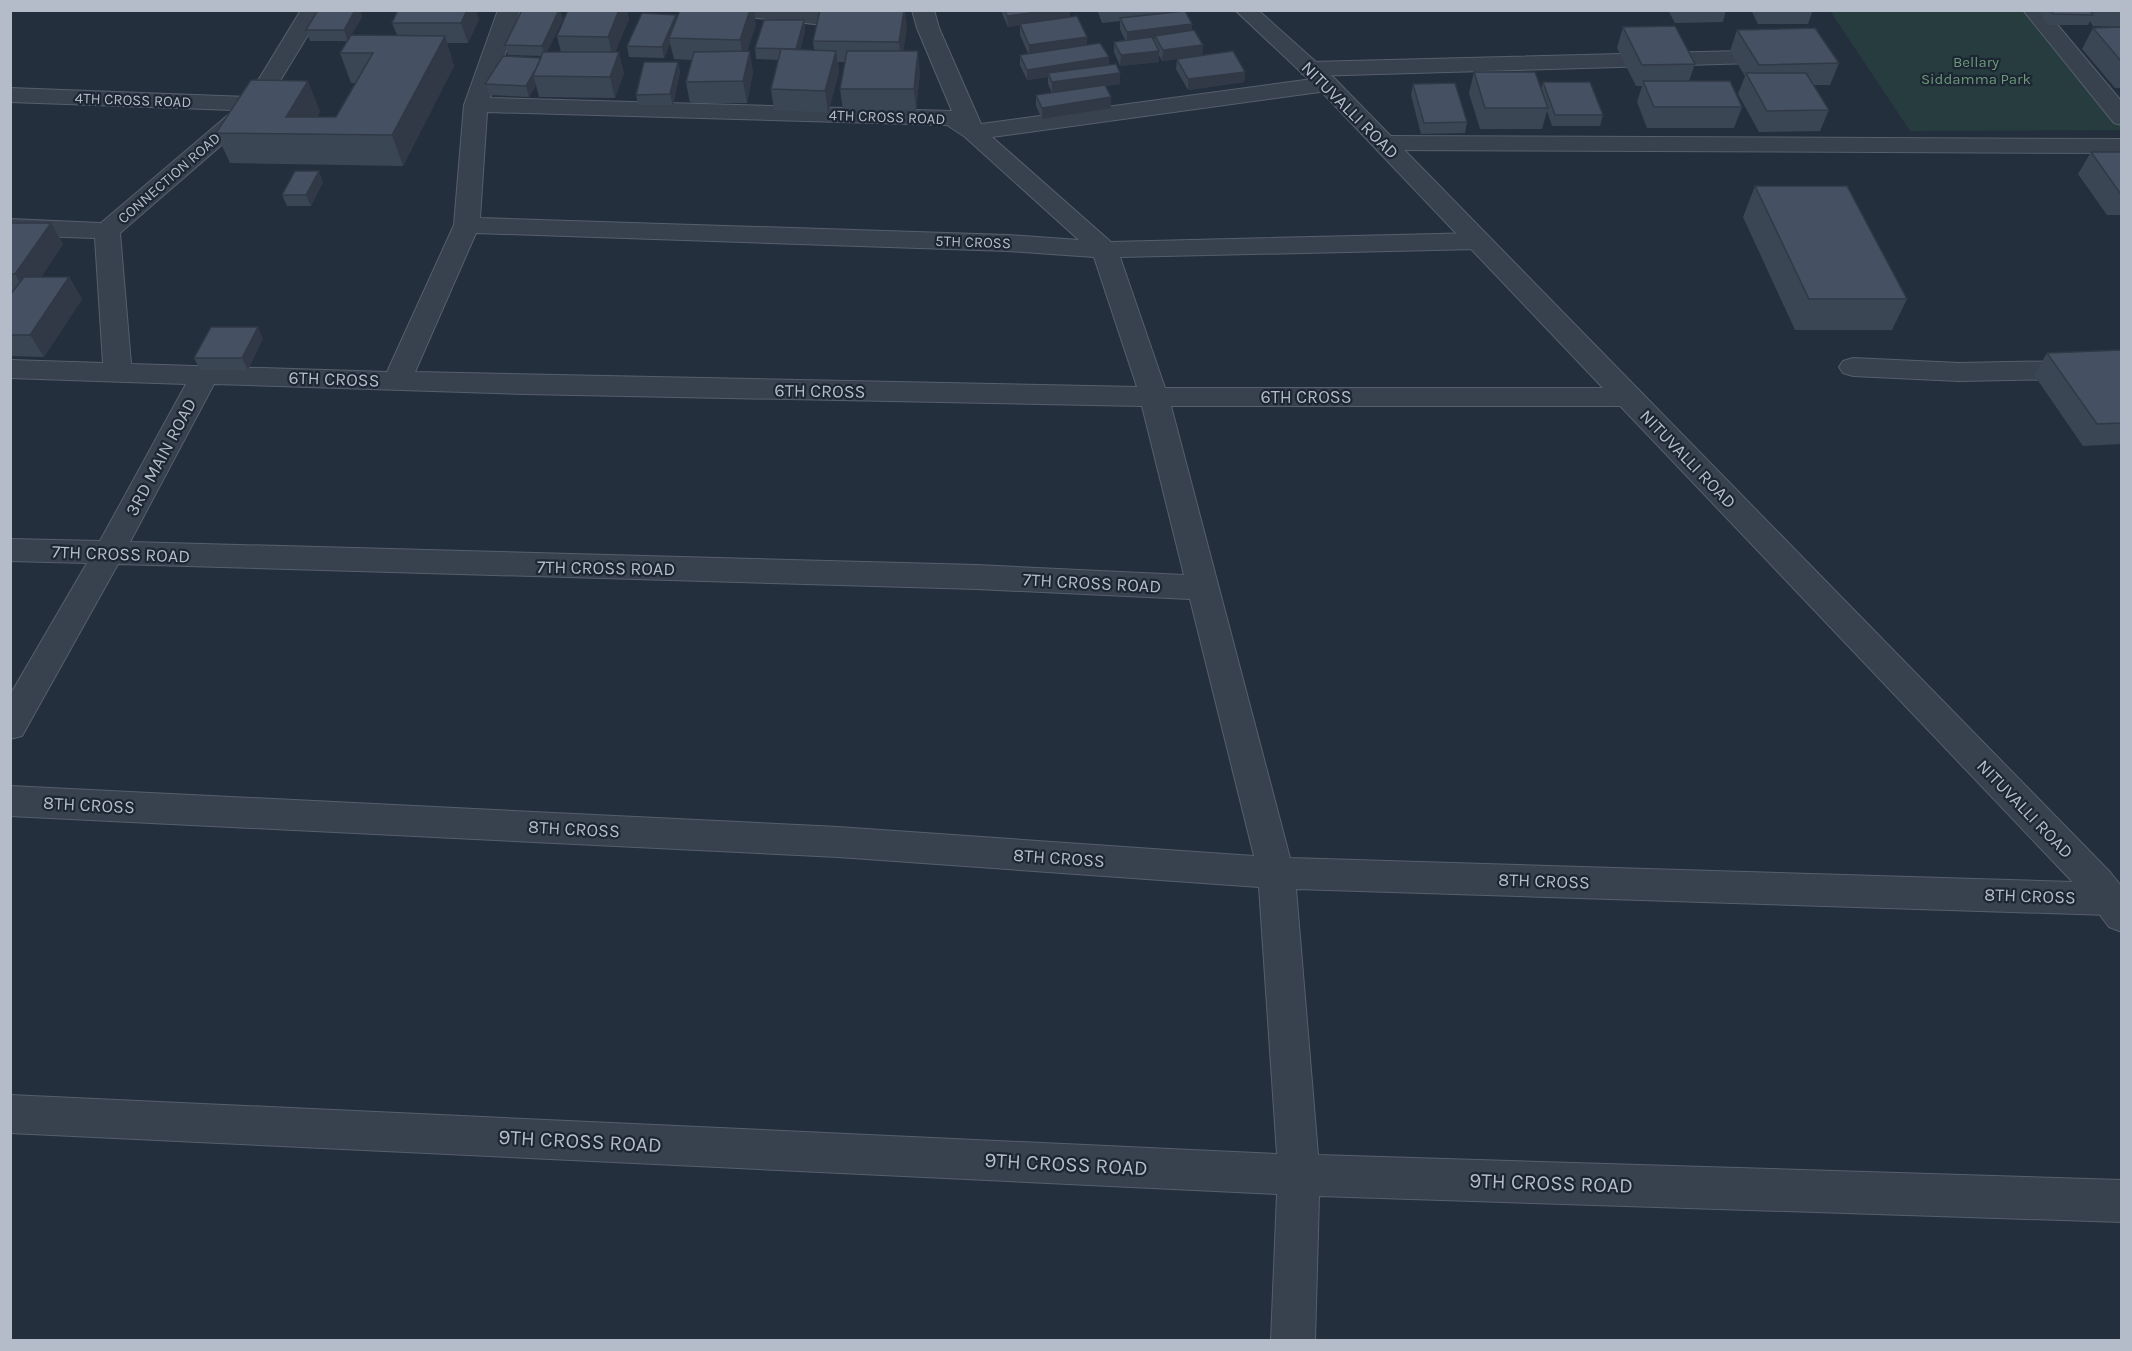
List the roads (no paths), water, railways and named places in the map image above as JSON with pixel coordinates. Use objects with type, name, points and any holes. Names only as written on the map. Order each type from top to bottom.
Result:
[{"type":"street","name":"CONNECTION ROAD","points":[[118,373],[107,231],[255,104],[312,10]]},
{"type":"street","points":[[397,381],[468,225],[476,105],[509,10]]},
{"type":"street","points":[[739,10],[880,24]]},
{"type":"street","name":"NITUVALLI ROAD","points":[[1245,10],[1318,76],[1384,143],[2097,883],[2115,907]]},
{"type":"street","points":[[2033,10],[2121,118]]},
{"type":"street","points":[[918,22],[973,132],[1105,250],[1154,397],[1276,873],[1299,1175],[1293,1341]]},
{"type":"street","points":[[2070,53],[2101,53]]},
{"type":"street","points":[[973,132],[1318,76],[1800,57]]},
{"type":"street","name":"4TH CROSS ROAD","points":[[10,95],[255,104]]},
{"type":"street","name":"4TH CROSS ROAD","points":[[476,105],[952,118],[973,132]]},
{"type":"street","points":[[1384,143],[2121,146]]},
{"type":"street","name":"5TH CROSS","points":[[468,225],[1008,243],[1105,250],[1478,241]]},
{"type":"street","points":[[10,227],[107,231]]},
{"type":"street","points":[[1853,367],[1959,372],[2121,369]]},
{"type":"street","name":"6TH CROSS","points":[[10,369],[397,381],[1154,397],[1629,397]]},
{"type":"street","name":"3RD MAIN ROAD","points":[[10,726],[109,553],[205,375]]},
{"type":"street","name":"7TH CROSS ROAD","points":[[10,550],[977,578],[1202,588]]},
{"type":"street","name":"8TH CROSS","points":[[10,801],[838,842],[1276,873],[2115,907]]},
{"type":"street","name":"9TH CROSS ROAD","points":[[10,1114],[1299,1175],[2121,1201]]},
{"type":"park label","name":"Bellary Siddamma Park","points":[[1976,70]]}]
